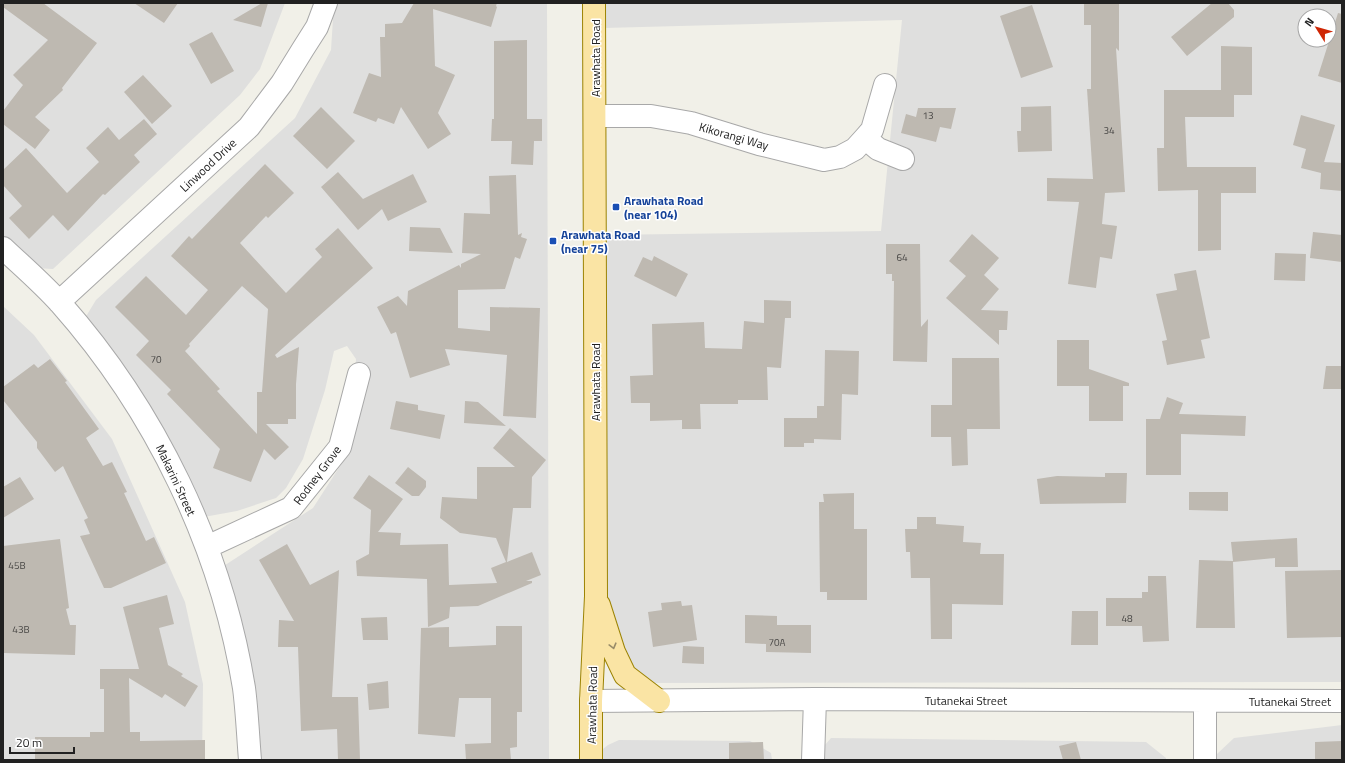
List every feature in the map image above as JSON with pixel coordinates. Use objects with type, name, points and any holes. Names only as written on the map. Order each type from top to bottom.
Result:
[{"type":"main road","name":"Arawhata Road","points":[[591,760],[591,701],[596,596],[594,3]]},
{"type":"main road","points":[[596,596],[609,631],[614,652],[625,675],[658,700]]},
{"type":"street","name":"Linwood Drive","points":[[59,302],[249,128],[282,83],[307,44],[317,27],[326,3]]},
{"type":"street","name":"Kikorangi Way","points":[[595,116],[650,116],[691,123],[759,144],[824,160],[840,157],[855,149],[872,130],[885,85]]},
{"type":"street","points":[[865,138],[878,149],[903,159]]},
{"type":"street","name":"Makarini Street","points":[[3,248],[59,302],[120,381],[168,459],[207,547],[234,635],[244,689],[250,760]]},
{"type":"street","name":"Rodney Grove","points":[[207,547],[291,508],[340,447],[359,374]]},
{"type":"street","points":[[813,760],[815,699]]},
{"type":"street","name":"Tutanekai Street","points":[[591,701],[815,699],[1205,702],[1342,701]]},
{"type":"street","points":[[1205,702],[1205,760]]},
{"type":"shaded area","points":[[3,3],[285,3],[260,69],[240,95],[53,269],[20,267],[3,252]]},
{"type":"shaded area","points":[[334,3],[547,3],[549,760],[239,760],[238,646],[216,571],[313,508],[351,449],[356,359],[347,346],[334,351],[325,390],[303,459],[286,488],[276,498],[237,511],[198,518],[85,318],[96,300],[295,118],[331,50]]},
{"type":"shaded area","points":[[603,3],[1342,3],[1342,682],[637,683],[605,639],[603,235],[881,231],[902,20],[604,28]]},
{"type":"shaded area","points":[[3,306],[34,335],[112,439],[185,602],[203,684],[202,760],[3,760]]},
{"type":"shaded area","points":[[1342,725],[1342,760],[1214,760],[1217,754],[1234,738]]},
{"type":"shaded area","points":[[831,738],[1146,742],[1166,758],[1166,760],[818,760],[818,753]]},
{"type":"shaded area","points":[[619,740],[750,741],[771,753],[772,760],[598,760],[598,753],[608,745]]},
{"type":"building","points":[[3,3],[43,3],[97,43],[62,88],[63,90],[35,117],[50,130],[35,149],[3,124],[3,111],[23,85],[13,75],[48,40],[3,7]]},
{"type":"building","points":[[134,3],[178,3],[164,23]]},
{"type":"building","points":[[262,3],[268,3],[261,27],[233,20]]},
{"type":"building","points":[[414,3],[497,3],[491,27],[433,9],[435,66],[455,75],[438,113],[451,134],[428,149],[401,107],[394,124],[378,118],[376,122],[353,113],[369,73],[381,77],[380,37],[385,37],[385,24],[402,23]]},
{"type":"building","points":[[1084,3],[1119,3],[1119,51],[1116,48],[1125,192],[1105,193],[1102,224],[1117,226],[1112,259],[1100,257],[1096,288],[1068,284],[1079,202],[1047,201],[1047,178],[1093,179],[1087,89],[1091,89],[1091,25],[1084,25]]},
{"type":"building","points":[[1212,3],[1228,3],[1234,10],[1234,17],[1187,56],[1171,37]]},
{"type":"building","points":[[1032,5],[1053,67],[1021,78],[1000,16]]},
{"type":"building","points":[[1338,13],[1342,14],[1342,83],[1318,76],[1327,48],[1337,48]]},
{"type":"building","points":[[212,32],[234,71],[211,84],[189,44]]},
{"type":"building","points":[[527,40],[527,119],[542,119],[542,141],[534,141],[533,165],[511,164],[512,141],[491,141],[492,119],[494,119],[494,41]]},
{"type":"building","points":[[1221,46],[1252,47],[1252,95],[1234,95],[1234,117],[1185,117],[1187,167],[1256,167],[1256,193],[1221,193],[1221,250],[1198,251],[1198,190],[1158,191],[1157,148],[1164,148],[1164,90],[1221,90]]},
{"type":"building","points":[[143,75],[172,106],[152,124],[124,92]]},
{"type":"building","points":[[1051,106],[1052,151],[1018,152],[1017,131],[1021,131],[1021,107]]},
{"type":"building","points":[[321,107],[355,141],[327,169],[293,136]]},
{"type":"building","points":[[918,108],[956,108],[951,129],[940,127],[936,142],[901,133],[906,114],[916,117]]},
{"type":"building","points":[[1301,115],[1335,125],[1324,162],[1342,163],[1342,191],[1320,189],[1321,173],[1301,168],[1306,149],[1293,145]]},
{"type":"building","points":[[144,119],[157,134],[134,155],[140,162],[105,195],[103,194],[68,231],[53,215],[29,239],[9,218],[22,206],[3,185],[3,170],[26,148],[67,193],[99,162],[86,148],[108,127],[119,140]]},
{"type":"building","points":[[265,164],[294,193],[268,218],[266,216],[240,243],[286,293],[322,257],[315,249],[338,228],[373,268],[275,355],[277,358],[299,347],[296,384],[296,419],[288,419],[288,424],[266,424],[289,447],[275,460],[264,449],[251,482],[213,468],[220,449],[167,394],[171,390],[136,355],[149,341],[115,307],[146,276],[186,315],[208,290],[171,256],[189,236],[192,239]],"holes":[[[242,286],[268,309],[262,392],[257,392],[257,434],[217,391],[220,389],[185,351],[190,346],[189,344]]]},
{"type":"building","points":[[338,172],[363,199],[413,174],[427,202],[388,221],[382,209],[358,230],[321,187]]},
{"type":"building","points":[[516,175],[518,235],[522,233],[521,237],[527,239],[520,259],[515,257],[505,289],[458,290],[458,328],[490,331],[490,307],[540,308],[536,418],[503,416],[507,355],[445,349],[450,365],[410,378],[396,332],[391,334],[377,307],[398,296],[407,306],[408,291],[459,265],[461,268],[461,264],[481,254],[462,253],[464,213],[490,214],[489,176]]},
{"type":"building","points":[[410,227],[440,228],[453,253],[409,251]]},
{"type":"building","points":[[1313,232],[1342,235],[1342,262],[1310,258]]},
{"type":"building","points":[[972,234],[999,258],[984,275],[999,289],[981,310],[1008,311],[1007,330],[999,330],[999,345],[946,298],[966,276],[949,261]]},
{"type":"building","points":[[886,244],[920,244],[921,327],[928,319],[927,362],[893,361],[894,281],[892,281],[892,274],[886,274]]},
{"type":"building","points":[[1275,253],[1306,254],[1305,281],[1274,280]]},
{"type":"building","points":[[654,256],[688,274],[676,297],[634,276],[643,257],[652,261]]},
{"type":"building","points":[[1196,270],[1210,338],[1201,340],[1205,358],[1167,365],[1162,341],[1167,340],[1156,294],[1177,290],[1174,274]]},
{"type":"building","points":[[764,300],[791,301],[791,318],[785,318],[781,368],[767,367],[768,400],[738,400],[738,404],[700,404],[701,429],[682,429],[682,420],[650,421],[650,403],[631,403],[630,376],[653,375],[652,324],[704,322],[705,348],[742,349],[744,321],[764,323]]},
{"type":"building","points":[[1057,340],[1089,340],[1089,369],[1129,383],[1129,386],[1123,386],[1123,421],[1089,421],[1089,386],[1057,386]]},
{"type":"building","points":[[825,350],[859,351],[858,395],[842,394],[841,440],[814,439],[814,443],[804,443],[804,447],[784,447],[784,418],[817,418],[817,406],[824,406]]},
{"type":"building","points":[[952,358],[999,358],[1000,429],[967,429],[968,465],[952,466],[951,437],[931,437],[931,405],[952,405]]},
{"type":"building","points":[[50,359],[67,381],[65,382],[99,429],[86,438],[103,466],[112,462],[127,492],[124,493],[146,541],[154,537],[166,563],[111,588],[104,588],[80,536],[90,534],[84,520],[88,518],[63,466],[55,472],[37,448],[37,442],[3,400],[3,387],[34,364],[38,368]]},
{"type":"building","points":[[1326,366],[1342,366],[1342,389],[1323,389]]},
{"type":"building","points":[[1167,397],[1183,403],[1179,414],[1246,416],[1245,436],[1181,434],[1181,475],[1146,475],[1146,419],[1160,419]]},
{"type":"building","points":[[396,401],[418,405],[418,410],[445,415],[440,439],[390,429]]},
{"type":"building","points":[[465,401],[478,402],[506,426],[464,423]]},
{"type":"building","points":[[510,428],[546,460],[532,477],[531,508],[513,508],[507,562],[532,552],[541,575],[526,581],[532,581],[532,583],[478,606],[450,607],[449,618],[428,627],[427,579],[357,576],[356,561],[369,554],[371,510],[353,498],[369,475],[403,499],[378,532],[401,533],[400,545],[448,544],[449,585],[497,583],[491,568],[506,562],[496,538],[460,533],[440,518],[442,497],[477,499],[477,467],[515,467],[493,448]]},
{"type":"building","points":[[408,467],[426,481],[426,487],[419,496],[412,496],[395,483]]},
{"type":"building","points":[[1105,473],[1127,473],[1126,503],[1040,504],[1037,479],[1057,476],[1105,477]]},
{"type":"building","points":[[20,477],[34,499],[3,518],[3,487]]},
{"type":"building","points":[[1189,492],[1228,492],[1228,511],[1189,510]]},
{"type":"building","points":[[854,493],[854,529],[867,529],[867,600],[827,600],[827,592],[820,592],[819,502],[824,502],[823,494]]},
{"type":"building","points":[[917,517],[936,517],[936,524],[964,526],[963,542],[981,543],[980,554],[1004,554],[1003,605],[952,604],[952,639],[931,639],[930,578],[911,578],[910,552],[906,552],[905,529],[917,529]]},
{"type":"building","points":[[1297,538],[1298,567],[1275,567],[1275,558],[1233,562],[1235,628],[1196,628],[1199,560],[1233,561],[1231,542]]},
{"type":"building","points":[[60,539],[69,608],[66,609],[70,625],[76,625],[75,655],[3,653],[3,546]]},
{"type":"building","points":[[287,544],[310,585],[339,570],[332,697],[358,697],[360,760],[338,760],[337,729],[301,731],[298,647],[278,647],[279,620],[294,621],[259,560]]},
{"type":"building","points":[[1342,570],[1342,637],[1287,638],[1285,571]]},
{"type":"building","points":[[1148,576],[1166,576],[1169,641],[1143,642],[1142,626],[1106,626],[1106,598],[1142,598],[1142,592],[1148,592]]},
{"type":"building","points":[[167,595],[174,624],[159,628],[168,665],[183,674],[181,676],[198,686],[185,707],[165,694],[162,698],[129,678],[130,732],[140,732],[140,741],[205,740],[205,760],[35,760],[35,737],[90,737],[90,732],[104,732],[104,689],[100,689],[100,669],[139,669],[123,607]]},
{"type":"building","points":[[681,601],[682,606],[692,605],[697,640],[653,647],[648,612],[662,610],[661,603]]},
{"type":"building","points":[[1072,611],[1098,611],[1098,645],[1071,645]]},
{"type":"building","points":[[745,615],[777,616],[777,625],[811,625],[811,653],[766,652],[766,644],[745,643]]},
{"type":"building","points":[[387,617],[388,640],[363,640],[361,618]]},
{"type":"building","points":[[496,626],[522,626],[522,712],[517,712],[517,747],[510,748],[511,760],[466,760],[465,744],[491,743],[491,698],[459,698],[455,737],[418,734],[421,628],[449,627],[449,647],[496,645]]},
{"type":"building","points":[[683,646],[704,647],[704,664],[682,663]]},
{"type":"building","points":[[388,681],[389,708],[369,710],[367,684]]},
{"type":"building","points":[[1342,741],[1342,760],[1315,760],[1315,742]]},
{"type":"building","points":[[763,742],[764,760],[729,760],[729,743]]},
{"type":"building","points":[[1076,742],[1081,760],[1063,760],[1059,746]]},
{"type":"place","name":"Arawhata Road (near 104)","points":[[616,207]]},
{"type":"place","name":"Arawhata Road (near 75)","points":[[553,241]]}]
